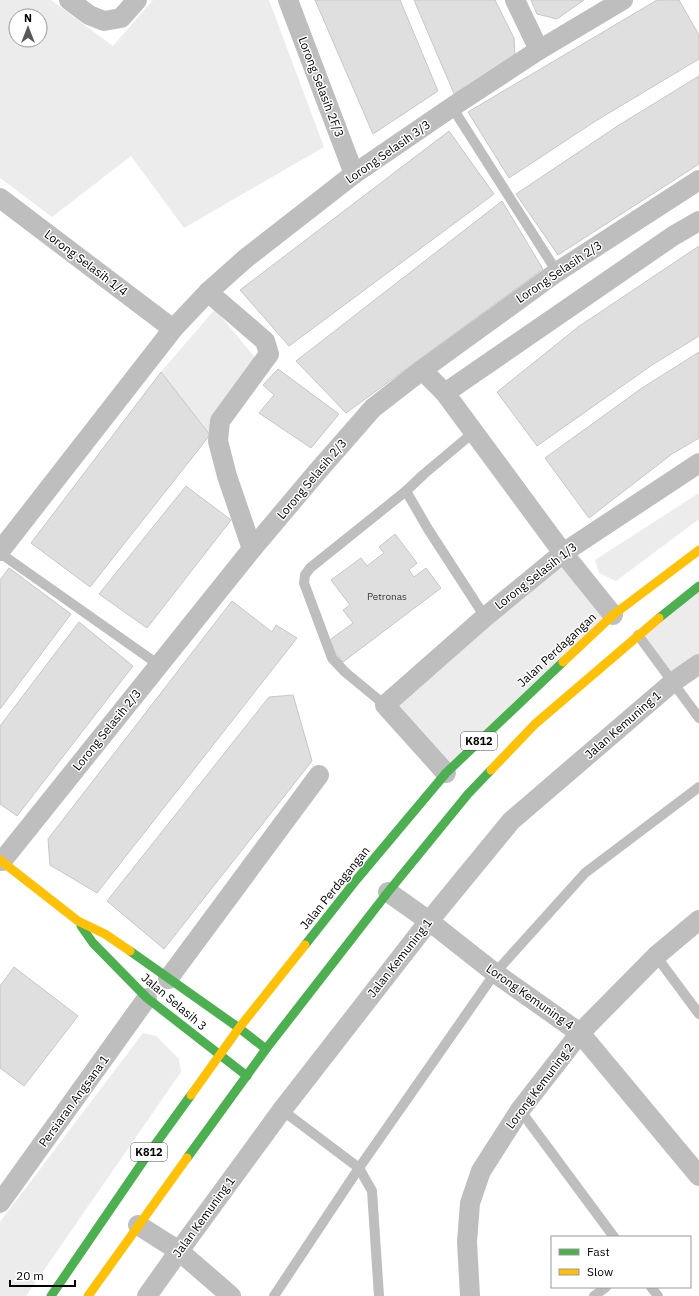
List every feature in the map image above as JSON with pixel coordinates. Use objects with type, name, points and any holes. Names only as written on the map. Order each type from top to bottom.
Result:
[{"type":"main road","name":"Jalan Perdagangan","points":[[51,1296],[144,1160],[239,1028],[357,879],[446,773],[613,615],[699,550]]},
{"type":"main road","name":"K812","points":[[88,1296],[266,1050],[388,892],[468,794],[535,724],[638,635],[699,586]]},
{"type":"main road","name":"Jalan Selasih 3","points":[[1,860],[78,921],[105,934],[239,1028],[266,1050]]},
{"type":"main road","name":"Jalan Selasih 3","points":[[78,921],[93,943],[147,998],[247,1076]]},
{"type":"street","points":[[69,0],[89,15],[104,21],[121,18],[137,0]]},
{"type":"street","name":"Lorong Selasih 2F/3","points":[[288,0],[354,174]]},
{"type":"street","points":[[515,0],[539,50]]},
{"type":"street","name":"Lorong Selasih 3/3","points":[[173,329],[208,292],[245,259],[354,174],[539,50],[623,0]]},
{"type":"street","name":"Lorong Selasih 2/3","points":[[1,860],[252,549],[373,408],[422,370],[557,272],[699,180]]},
{"type":"street","name":"Lorong Selasih 1/4","points":[[3,207],[173,329]]},
{"type":"street","points":[[445,393],[673,236],[699,221]]},
{"type":"street","points":[[208,292],[265,341],[269,354],[220,421],[218,441],[227,476],[252,549]]},
{"type":"street","points":[[0,552],[173,329]]},
{"type":"street","points":[[422,370],[445,393],[563,553],[613,615]]},
{"type":"street","name":"Lorong Selasih 1/3","points":[[385,705],[485,617],[563,553],[699,463]]},
{"type":"street","name":"Jalan Kemuning 1","points":[[147,1296],[282,1110],[428,921],[512,821],[673,682],[699,664]]},
{"type":"street","points":[[385,705],[446,773]]},
{"type":"street","points":[[168,978],[320,775]]},
{"type":"street","name":"Lorong Kemuning 4","points":[[388,892],[495,973],[580,1033],[699,1176]]},
{"type":"street","name":"Lorong Kemuning 2","points":[[470,1296],[468,1242],[470,1203],[481,1172],[520,1110],[580,1033],[656,956],[699,920]]},
{"type":"street","name":"Persiaran Angsana 1","points":[[1,1200],[147,998]]},
{"type":"street","points":[[138,1225],[179,1251],[231,1296]]},
{"type":"lane","points":[[452,107],[557,272]]},
{"type":"lane","points":[[385,705],[344,672],[332,658],[304,583],[305,575],[310,568],[406,490],[474,432]]},
{"type":"lane","points":[[406,490],[428,529],[485,617]]},
{"type":"lane","points":[[0,552],[159,665]]},
{"type":"lane","points":[[638,635],[699,718]]},
{"type":"lane","points":[[274,1296],[359,1168],[495,973],[586,873],[699,787]]},
{"type":"lane","points":[[656,956],[699,1014]]},
{"type":"lane","points":[[282,1110],[359,1168],[372,1191],[379,1296]]},
{"type":"lane","points":[[520,1110],[613,1236]]},
{"type":"lane","points":[[594,1296],[605,1288]]},
{"type":"lane","points":[[652,1288],[658,1296]]},
{"type":"shaded area","points":[[0,0],[51,0],[113,46],[153,0],[269,0],[324,147],[184,228],[131,156],[52,217],[0,178]]},
{"type":"shaded area","points":[[215,309],[262,366],[210,435],[161,372]]},
{"type":"shaded area","points":[[699,493],[699,519],[616,581],[599,573],[595,560]]},
{"type":"shaded area","points":[[563,553],[613,615],[446,773],[385,705]]},
{"type":"shaded area","points":[[699,586],[699,664],[673,682],[638,635]]},
{"type":"shaded area","points":[[143,1033],[156,1036],[179,1059],[181,1072],[26,1296],[0,1296],[0,1222]]},
{"type":"building","points":[[315,0],[400,0],[438,91],[373,134]]},
{"type":"building","points":[[414,0],[495,0],[514,38],[515,56],[455,96]]},
{"type":"building","points":[[531,0],[584,0],[557,19],[537,14]]},
{"type":"building","points":[[657,0],[679,0],[699,35],[699,59],[594,122],[509,178],[468,112]]},
{"type":"building","points":[[699,76],[699,164],[558,255],[516,194],[619,125]]},
{"type":"building","points":[[449,131],[494,194],[289,346],[240,290]]},
{"type":"building","points":[[502,201],[543,269],[346,413],[296,361]]},
{"type":"building","points":[[699,246],[699,336],[652,365],[537,446],[497,392],[578,327]]},
{"type":"building","points":[[699,352],[699,438],[672,454],[589,518],[545,458],[642,388]]},
{"type":"building","points":[[278,369],[339,414],[311,448],[259,413],[274,395],[263,385]]},
{"type":"building","points":[[161,372],[210,435],[90,587],[31,543]]},
{"type":"building","points":[[186,486],[231,520],[147,628],[99,594]]},
{"type":"building","name":"Petronas","points":[[395,534],[417,563],[409,570],[414,577],[426,568],[441,588],[343,662],[327,642],[353,623],[343,610],[350,605],[331,580],[361,558],[367,566],[384,553],[379,547]]},
{"type":"building","points":[[9,568],[71,614],[0,709],[0,580]]},
{"type":"building","points":[[232,601],[272,632],[276,625],[297,638],[97,893],[50,865],[48,839]]},
{"type":"building","points":[[79,622],[133,666],[17,816],[0,804],[0,726]]},
{"type":"building","points":[[293,695],[312,761],[164,949],[107,901],[269,697]]},
{"type":"building","points":[[14,967],[78,1016],[24,1086],[0,1068],[0,986]]},
{"type":"traffic: fast","points":[[659,618],[699,586]]},
{"type":"traffic: fast","points":[[305,945],[357,879],[446,773],[563,662]]},
{"type":"traffic: fast","points":[[187,1158],[266,1049],[388,892],[468,794],[491,770]]},
{"type":"traffic: fast","points":[[81,926],[93,943],[147,998],[247,1076]]},
{"type":"traffic: fast","points":[[130,951],[239,1028],[266,1049]]},
{"type":"traffic: fast","points":[[51,1296],[144,1160],[191,1095]]},
{"type":"traffic: slow","points":[[563,662],[613,615],[699,550]]},
{"type":"traffic: slow","points":[[491,770],[535,724],[659,618]]},
{"type":"traffic: slow","points":[[0,860],[78,921],[105,934],[130,951]]},
{"type":"traffic: slow","points":[[191,1095],[239,1028],[305,945]]},
{"type":"traffic: slow","points":[[88,1296],[187,1158]]}]
